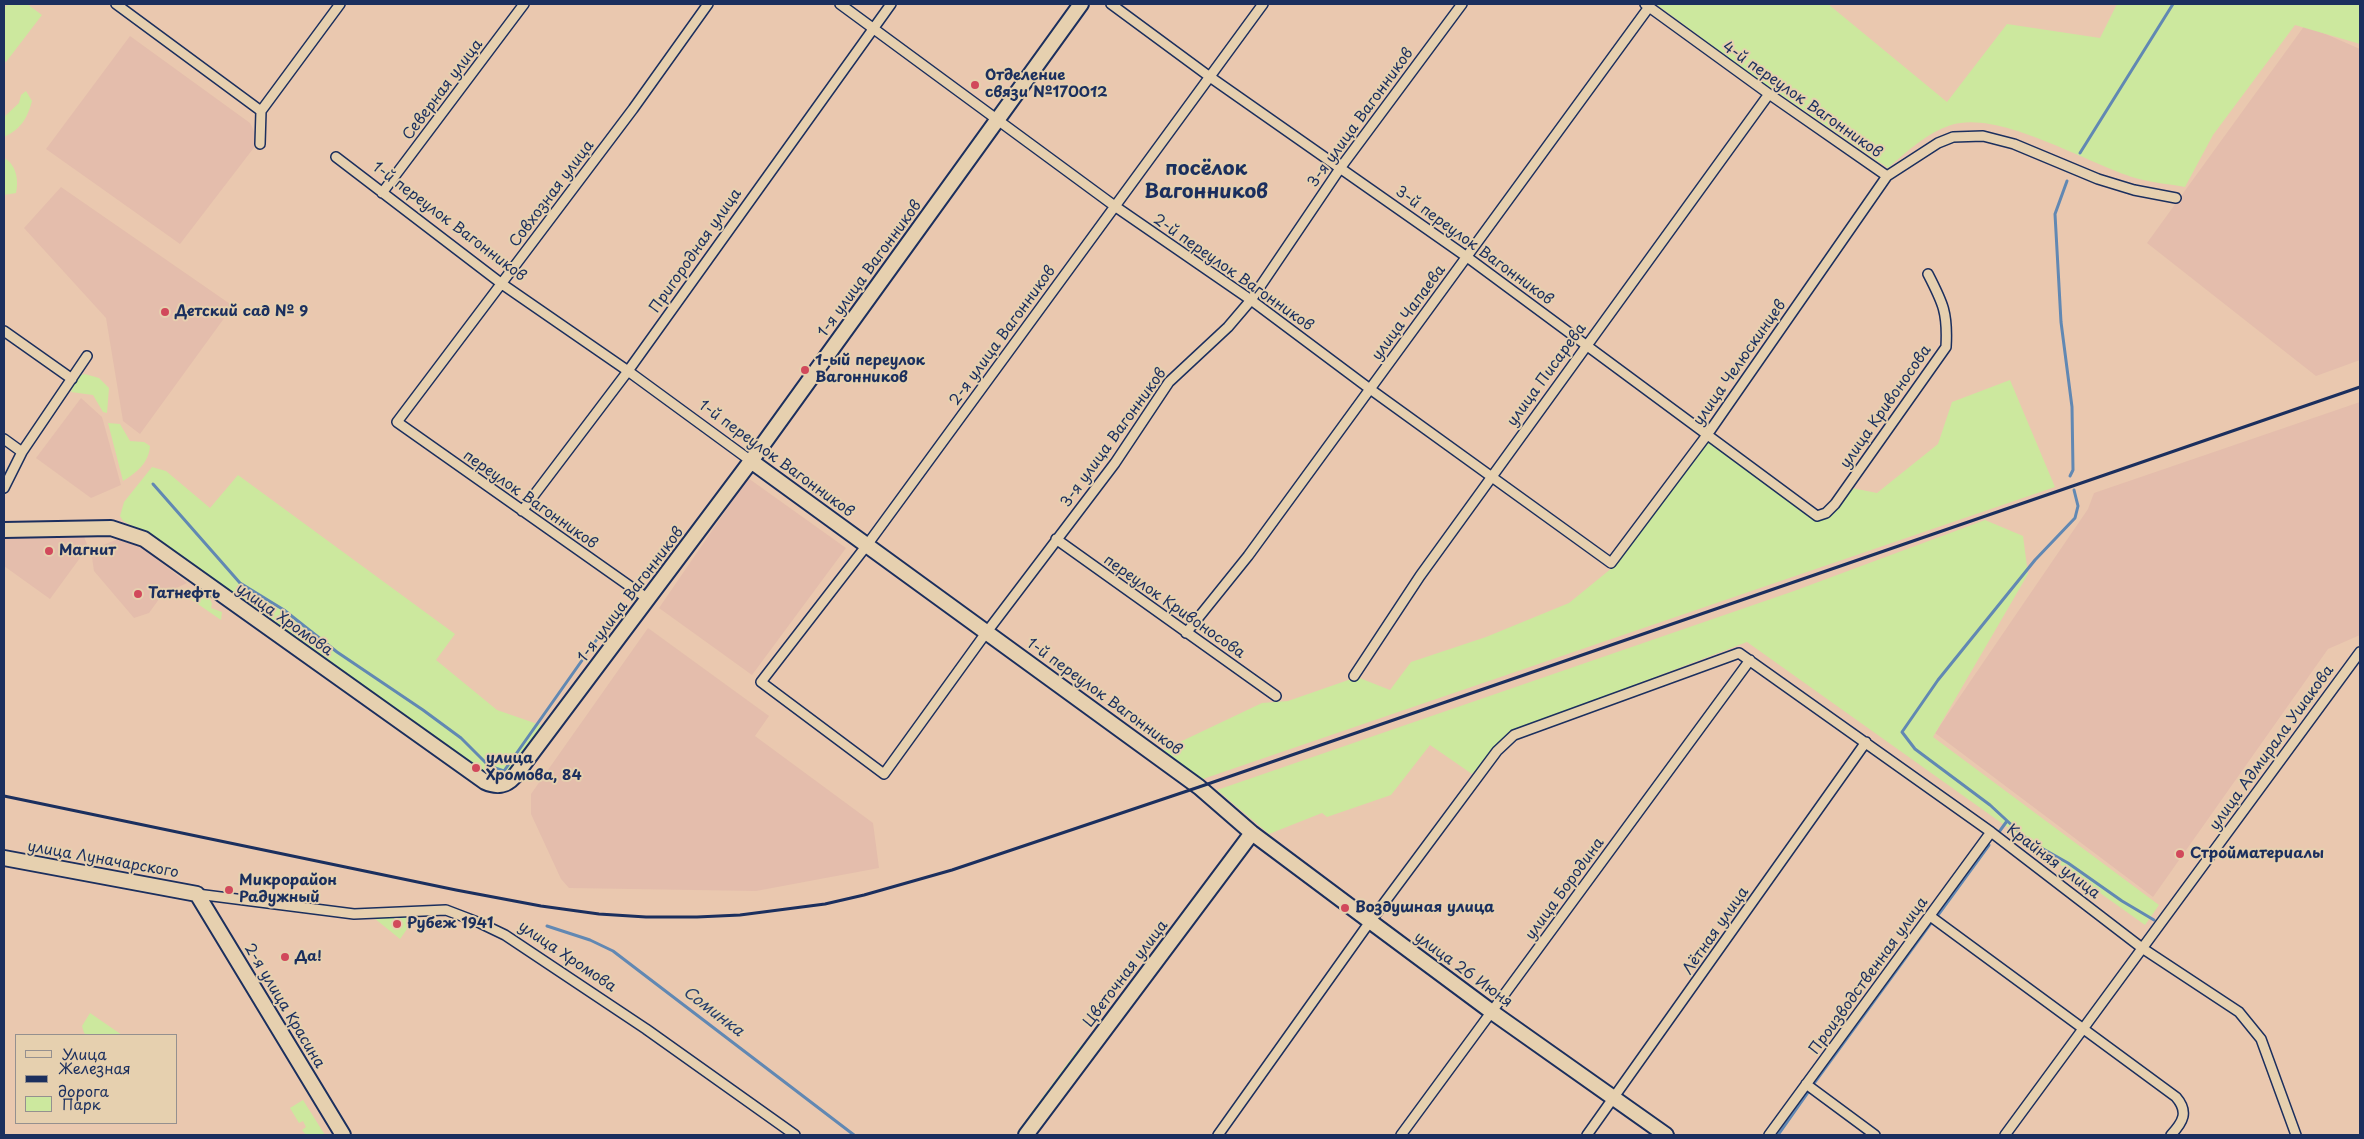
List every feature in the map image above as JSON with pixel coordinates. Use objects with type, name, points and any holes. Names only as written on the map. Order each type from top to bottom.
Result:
[{"type":"main road","name":"1-я улица Вагонников","points":[[499,785],[508,782],[514,777],[751,461],[1080,4]]},
{"type":"main road","name":"1-й переулок Вагонников","points":[[751,461],[1199,786]]},
{"type":"main road","name":"улица Хромова","points":[[4,530],[111,528],[144,539],[485,782],[499,785]]},
{"type":"main road","name":"улица 26 Июня","points":[[1199,786],[1252,833],[1371,922],[1492,1012],[1666,1135]]},
{"type":"main road","name":"Цветочная улица","points":[[1026,1135],[1252,833]]},
{"type":"main road","name":"улица Луначарского","points":[[4,858],[197,894]]},
{"type":"main road","name":"2-я улица Красина","points":[[197,894],[343,1135]]},
{"type":"street","points":[[116,4],[261,111]]},
{"type":"street","points":[[260,144],[261,111],[340,4]]},
{"type":"street","name":"Северная улица","points":[[382,192],[524,4]]},
{"type":"street","name":"Совхозная улица","points":[[398,422],[633,109],[708,4]]},
{"type":"street","name":"2-й переулок Вагонников","points":[[840,4],[1116,207],[1251,300],[1370,390],[1612,563]]},
{"type":"street","name":"Пригородная улица","points":[[522,511],[628,371],[891,4]]},
{"type":"street","name":"3-й переулок Вагонников","points":[[1111,4],[1210,77],[1467,257],[1817,516]]},
{"type":"street","name":"2-я улица Вагонников","points":[[884,774],[761,682],[867,545],[1263,4]]},
{"type":"street","name":"3-я улица Вагонников","points":[[884,774],[987,631],[1115,463],[1169,382],[1228,327],[1251,300],[1341,167],[1462,4]]},
{"type":"street","name":"4-й переулок Вагонников","points":[[1647,5],[1769,94],[1887,176],[1938,143],[1953,137],[1976,135],[2014,144],[2098,179],[2134,190],[2176,198]]},
{"type":"street","name":"улица Чапаева","points":[[1186,633],[1248,556],[1370,390],[1647,5]]},
{"type":"street","name":"улица Писарева","points":[[1354,676],[1420,576],[1586,344],[1769,94]]},
{"type":"street","name":"1-й переулок Вагонников","points":[[336,156],[502,284],[628,371],[751,461]]},
{"type":"street","name":"улица Челюскинцев","points":[[1612,563],[1707,434],[1887,176]]},
{"type":"street","name":"улица Кривоносова","points":[[1817,516],[1826,513],[1835,504],[1946,347],[1948,323],[1943,302],[1928,274]]},
{"type":"street","points":[[4,331],[72,379]]},
{"type":"street","points":[[4,488],[22,452],[87,356]]},
{"type":"street","name":"переулок Вагонников","points":[[398,422],[648,599]]},
{"type":"street","points":[[4,439],[22,452]]},
{"type":"street","name":"переулок Кривоносова","points":[[1056,540],[1276,696]]},
{"type":"street","name":"улица Адмирала Ушакова","points":[[2005,1135],[2360,652]]},
{"type":"street","name":"Крайняя улица","points":[[1371,922],[1496,751],[1514,735],[1739,653],[1991,832],[2142,948],[2239,1012],[2254,1028],[2261,1039],[2296,1135]]},
{"type":"street","name":"улица Бородина","points":[[1402,1135],[1750,660]]},
{"type":"street","name":"Лётная улица","points":[[1588,1135],[1866,742]]},
{"type":"street","name":"Производственная улица","points":[[1769,1135],[1991,832]]},
{"type":"street","name":"улица Хромова","points":[[197,894],[354,914],[446,910],[480,922],[505,935],[646,1029],[795,1135]]},
{"type":"street","points":[[1930,916],[2176,1097],[2182,1104],[2184,1114],[2180,1125],[2172,1135]]},
{"type":"street","points":[[1218,1135],[1371,922]]},
{"type":"street","points":[[1806,1084],[1875,1135]]},
{"type":"shaded area","points":[[2305,25],[2360,49],[2360,360],[2316,376],[2147,243]]},
{"type":"shaded area","points":[[130,36],[250,123],[259,141],[180,244],[46,149]]},
{"type":"shaded area","name":"Детский сад № 9","points":[[61,187],[233,306],[140,434],[123,421],[106,318],[24,228]]},
{"type":"shaded area","points":[[81,398],[102,417],[121,485],[91,498],[36,458]]},
{"type":"shaded area","points":[[2360,402],[2360,635],[2328,649],[2153,897],[1935,733],[2088,509],[2094,493]]},
{"type":"shaded area","points":[[748,478],[846,548],[752,675],[659,608]]},
{"type":"shaded area","points":[[83,534],[88,547],[50,599],[4,566],[4,537]]},
{"type":"shaded area","points":[[123,537],[139,545],[187,583],[162,595],[149,613],[134,618],[94,571],[91,550]]},
{"type":"shaded area","points":[[648,628],[769,716],[755,736],[873,823],[879,868],[756,891],[569,888],[561,879],[531,814],[531,794]]},
{"type":"green space","points":[[8,4],[27,4],[42,15],[6,62],[4,61],[4,9]]},
{"type":"green space","points":[[1656,4],[1828,4],[1947,102],[2007,24],[2100,38],[2117,4],[2360,4],[2360,44],[2295,25],[2213,135],[2185,187],[2139,179],[2019,131],[1971,122],[1942,128],[1918,143],[1888,168],[1748,72]]},
{"type":"green space","points":[[26,91],[32,101],[28,113],[19,127],[4,137],[4,117],[19,103],[21,95]]},
{"type":"green space","points":[[4,158],[14,168],[17,183],[16,193],[4,195]]},
{"type":"green space","points":[[85,374],[99,378],[109,388],[107,413],[103,412],[93,395],[71,392],[77,376]]},
{"type":"green space","points":[[2010,380],[2055,487],[1200,780],[1163,750],[1262,703],[1288,701],[1357,677],[1390,690],[1411,662],[1486,637],[1569,603],[1618,563],[1707,439],[1816,521],[1828,518],[1852,488],[1877,493],[1938,444],[1952,402]]},
{"type":"green space","points":[[108,423],[120,424],[130,441],[144,442],[150,446],[144,462],[137,471],[123,481]]},
{"type":"green space","points":[[152,467],[166,471],[210,508],[238,475],[455,634],[436,660],[497,710],[546,727],[510,774],[497,778],[483,774],[150,535],[123,521],[120,516],[124,502]]},
{"type":"green space","points":[[1985,520],[2023,536],[2028,574],[1933,737],[2159,905],[2145,925],[1747,642],[1508,733],[1472,774],[1430,745],[1391,795],[1327,817],[1322,813],[1269,834],[1217,790],[1794,591]]},
{"type":"green space","points":[[205,588],[212,595],[210,599],[211,608],[222,612],[221,620],[192,600],[192,593],[197,589]]},
{"type":"green space","points":[[417,915],[400,939],[374,918]]},
{"type":"green space","points":[[90,1013],[121,1034],[86,1034],[82,1026]]},
{"type":"green space","points":[[1098,1028],[1022,1129],[1017,1132],[1078,1049]]},
{"type":"green space","points":[[303,1100],[325,1135],[306,1135],[302,1130],[306,1127],[303,1121],[299,1123],[290,1108]]},
{"type":"waterway","points":[[2080,153],[2173,4]]},
{"type":"waterway","points":[[2067,181],[2055,214],[2061,322],[2072,407],[2073,470],[2070,476]]},
{"type":"waterway","points":[[153,484],[240,583],[284,610],[337,652],[423,710],[461,738],[487,764]]},
{"type":"waterway","points":[[2074,490],[2078,506],[2075,518],[2035,560],[1938,680],[1902,732],[1915,749],[1990,805],[2029,841],[2068,863],[2122,901],[2154,920]]},
{"type":"waterway","points":[[495,768],[504,771],[602,632]]},
{"type":"waterway","points":[[1999,832],[2007,821]]},
{"type":"waterway","points":[[1938,915],[1989,845]]},
{"type":"waterway","points":[[1812,1086],[1931,923]]},
{"type":"waterway","name":"Соминка","points":[[547,926],[590,940],[613,951],[854,1135]]},
{"type":"waterway","points":[[1778,1135],[1809,1091]]},
{"type":"railway","points":[[4,796],[456,890],[541,906],[599,914],[646,917],[697,917],[740,915],[825,904],[952,870],[1199,787],[2360,387]]},
{"type":"place","name":"Отделение связи №170012","points":[[975,85]]},
{"type":"place","name":"Детский сад № 9","points":[[165,312]]},
{"type":"place","name":"1-ый переулок Вагонников","points":[[805,370]]},
{"type":"place","name":"Магнит","points":[[49,551]]},
{"type":"place","name":"Татнефть","points":[[138,594]]},
{"type":"place","name":"улица Хромова, 84","points":[[476,768]]},
{"type":"place","name":"Стройматериалы","points":[[2180,854]]},
{"type":"place","name":"Микрорайон Радужный","points":[[229,890]]},
{"type":"place","name":"Воздушная улица","points":[[1345,908]]},
{"type":"place","name":"Рубеж 1941","points":[[397,924]]},
{"type":"place","name":"Да!","points":[[285,957]]},
{"type":"district","name":"посёлок Вагонников","points":[[1206,180]]}]
